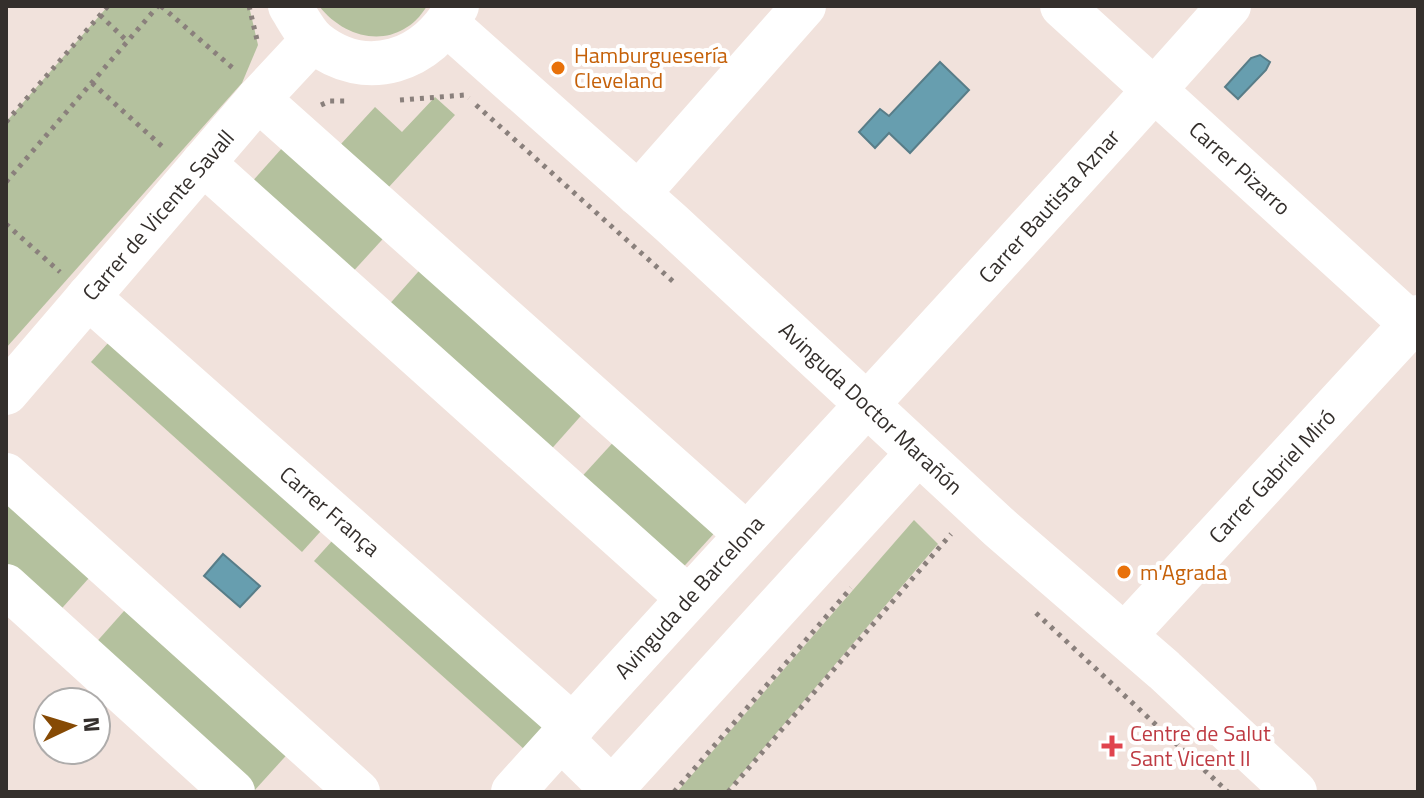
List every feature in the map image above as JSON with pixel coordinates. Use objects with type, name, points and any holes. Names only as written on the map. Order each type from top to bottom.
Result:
[{"type":"street","points":[[638,194],[804,6]]},
{"type":"street","name":"Carrer Pizarro","points":[[1062,6],[1416,324]]},
{"type":"street","name":"Carrer Bautista Aznar","points":[[868,405],[1229,6]]},
{"type":"street","points":[[301,23],[339,56],[373,64],[406,57],[427,46],[452,15]]},
{"type":"street","name":"Avinguda Doctor Marañón","points":[[452,15],[638,194],[918,453],[1125,635],[1295,792]]},
{"type":"street","name":"Carrer de Vicente Savall","points":[[6,393],[88,297],[188,159],[261,99],[301,23]]},
{"type":"street","points":[[261,99],[746,534]]},
{"type":"street","points":[[188,159],[688,598]]},
{"type":"street","name":"Carrer França","points":[[88,297],[567,732],[612,791]]},
{"type":"street","name":"Carrer Gabriel Miró","points":[[1125,635],[1416,324]]},
{"type":"street","name":"Avinguda de Barcelona","points":[[513,792],[746,534],[868,405]]},
{"type":"street","points":[[829,448],[878,498]]},
{"type":"street","points":[[612,791],[918,453]]},
{"type":"street","points":[[6,475],[358,792]]},
{"type":"street","points":[[6,586],[233,792]]},
{"type":"path","points":[[6,122],[108,6]]},
{"type":"path","points":[[6,182],[159,6],[261,99],[358,101]]},
{"type":"path","points":[[100,15],[127,41]]},
{"type":"path","points":[[92,83],[188,159]]},
{"type":"path","points":[[387,100],[465,95],[677,285]]},
{"type":"path","points":[[6,224],[88,297]]},
{"type":"path","points":[[941,524],[962,545]]},
{"type":"path","points":[[728,792],[951,534]]},
{"type":"path","points":[[674,792],[860,577]]},
{"type":"path","points":[[1032,609],[1228,792]]},
{"type":"green space","points":[[108,6],[249,6],[258,45],[242,83],[6,348],[6,122]]},
{"type":"green space","points":[[319,6],[427,6],[403,30],[374,36],[344,28]]},
{"type":"green space","points":[[435,97],[455,115],[388,188],[341,144],[375,107],[402,132]]},
{"type":"green space","points":[[291,138],[391,230],[349,276],[249,185]]},
{"type":"green space","points":[[426,263],[587,409],[547,454],[386,308]]},
{"type":"green space","points":[[118,332],[329,522],[302,552],[91,362]]},
{"type":"green space","points":[[618,437],[719,528],[677,574],[576,483]]},
{"type":"green space","points":[[6,487],[97,569],[55,616],[6,571]]},
{"type":"green space","points":[[914,520],[938,544],[726,792],[677,792]]},
{"type":"green space","points":[[341,531],[552,720],[525,750],[314,561]]},
{"type":"green space","points":[[132,602],[293,748],[253,792],[92,647]]},
{"type":"water","points":[[1260,55],[1270,62],[1266,70],[1238,99],[1225,87],[1251,58]]},
{"type":"water","points":[[940,62],[969,90],[910,153],[889,133],[875,148],[859,132],[880,109],[889,116]]},
{"type":"water","points":[[223,554],[260,586],[240,607],[204,576]]},
{"type":"place","name":"Hamburguesería Cleveland","points":[[558,68]]},
{"type":"place","name":"m'Agrada","points":[[1124,572]]},
{"type":"place","name":"Centre de Salut Sant Vicent II","points":[[1112,746]]}]
